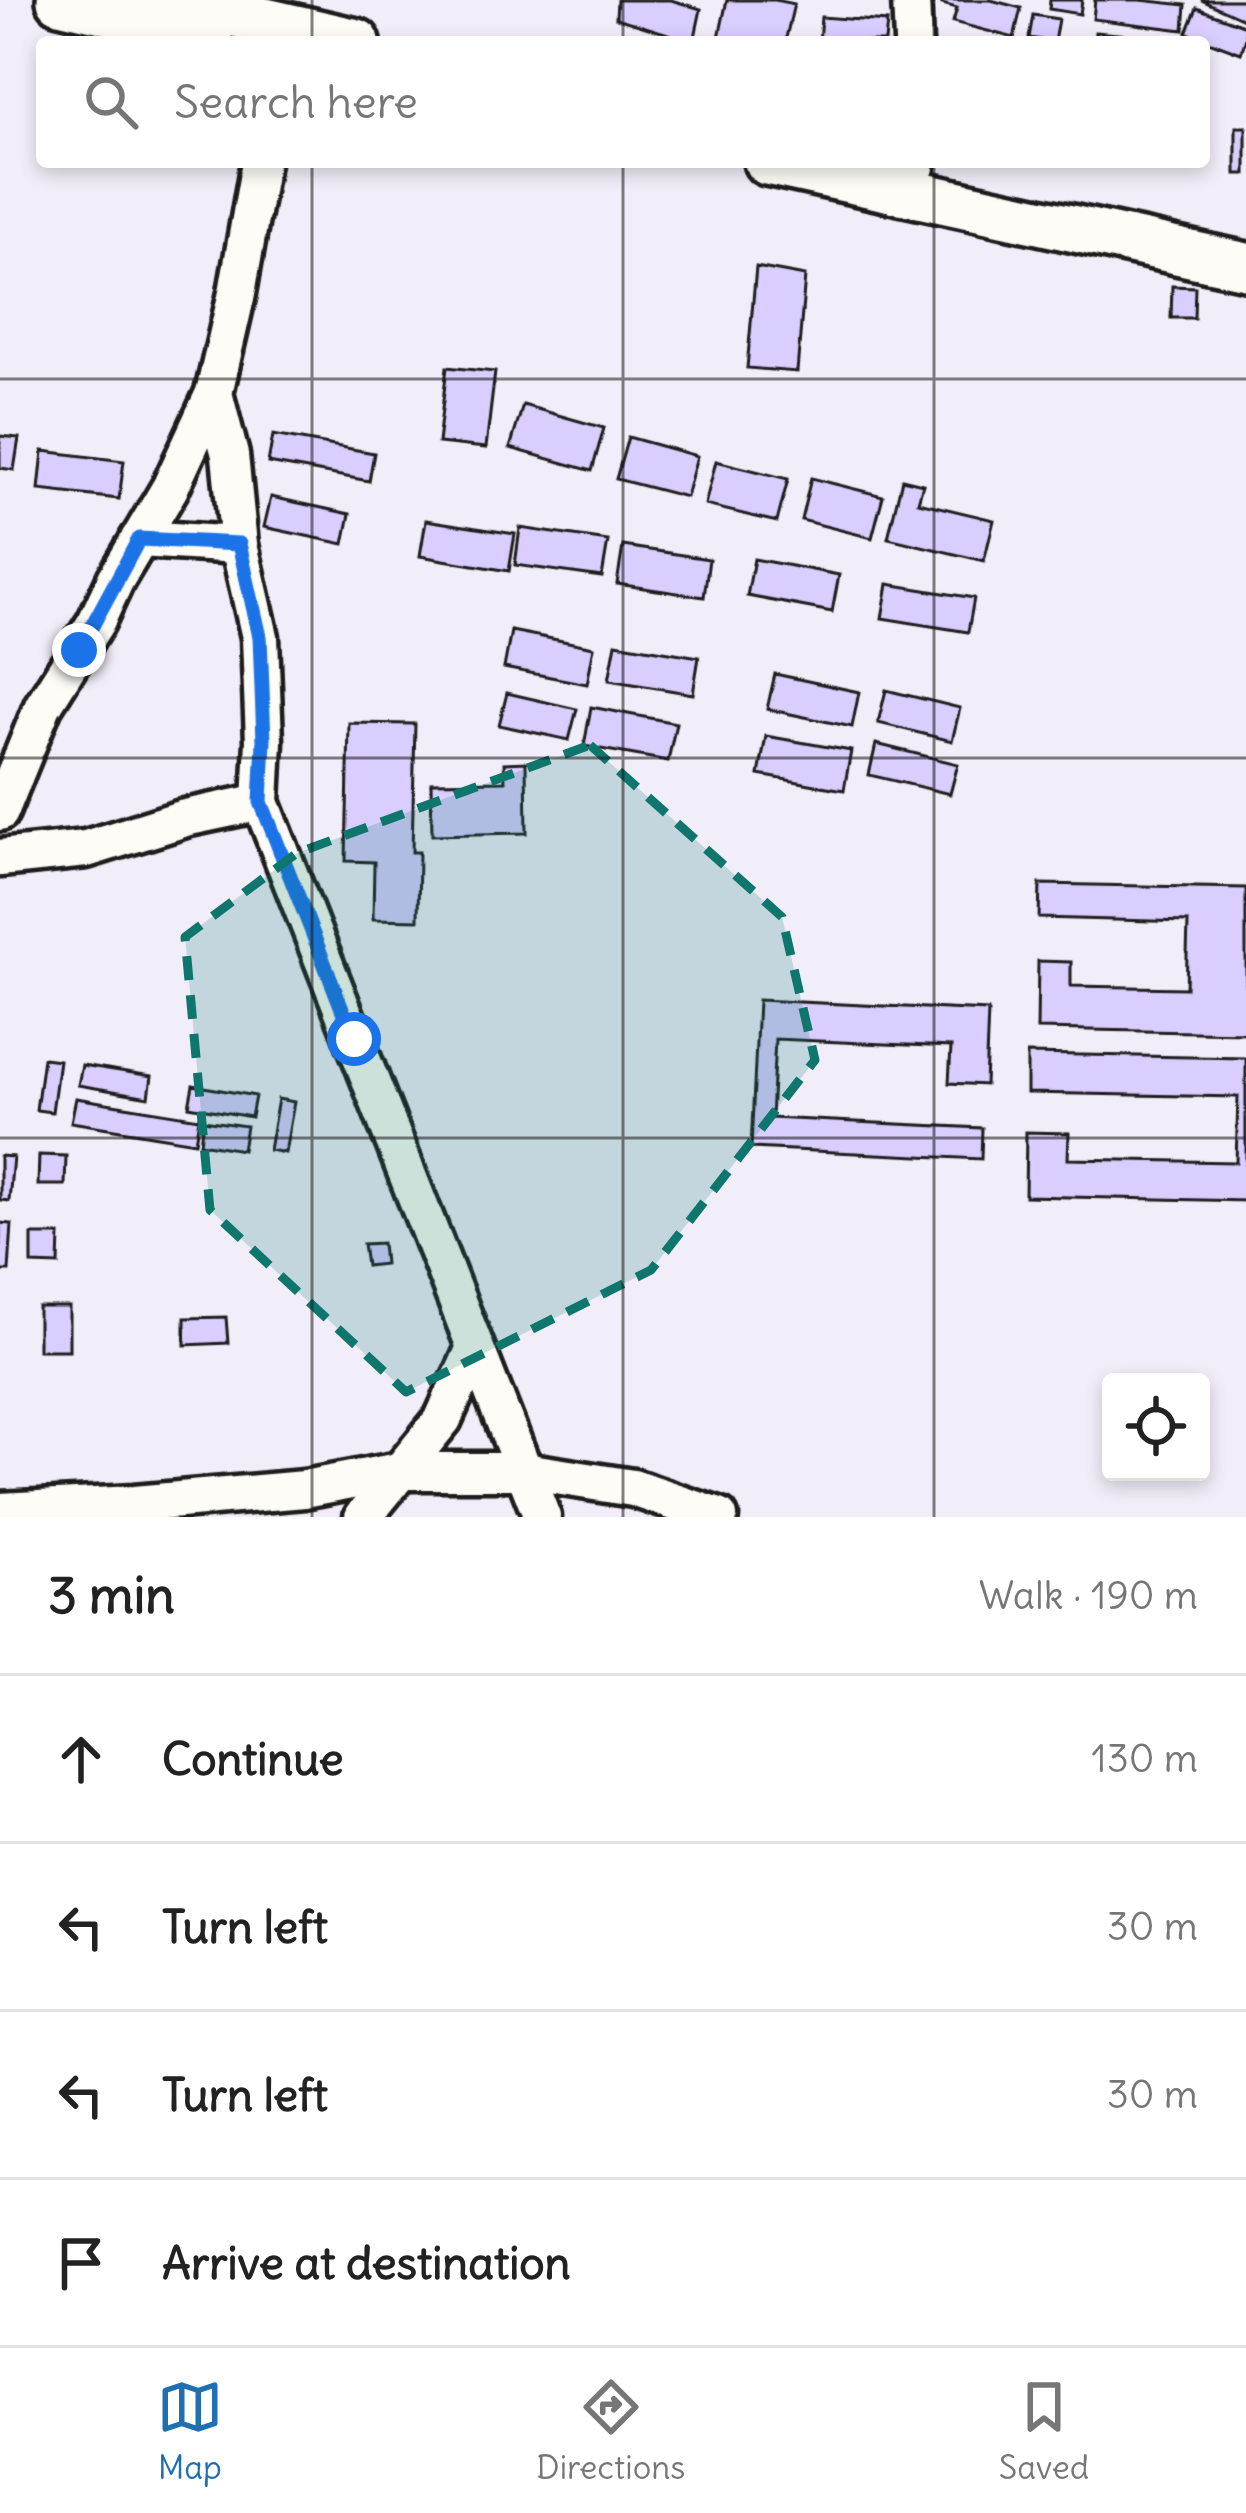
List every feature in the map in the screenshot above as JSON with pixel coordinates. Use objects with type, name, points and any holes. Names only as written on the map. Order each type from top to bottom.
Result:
[{"type":"main road","points":[[60,0],[186,8],[327,36]]},
{"type":"main road","points":[[186,8],[230,36]]},
{"type":"main road","points":[[795,168],[1246,266]]},
{"type":"main road","points":[[925,168],[1246,244]]},
{"type":"street","points":[[911,0],[913,36]]},
{"type":"street","points":[[0,812],[44,706],[170,488],[214,394],[259,168]]},
{"type":"street","points":[[214,394],[230,455],[239,544],[260,637],[261,802],[542,1517]]},
{"type":"street","points":[[139,539],[239,544]]},
{"type":"street","points":[[0,858],[86,849],[185,818],[261,802]]},
{"type":"street","points":[[363,1517],[443,1419],[474,1350]]},
{"type":"street","points":[[0,1511],[304,1490],[398,1471],[524,1471],[633,1488],[719,1517]]},
{"type":"highlighted area","points":[[590,745],[782,917],[815,1060],[651,1270],[406,1392],[210,1210],[185,937],[297,853]]},
{"type":"building","points":[[617,0],[671,0],[701,9],[695,36],[674,36],[616,18]]},
{"type":"building","points":[[727,0],[794,4],[786,36],[719,36]]},
{"type":"building","points":[[943,0],[991,0],[1021,8],[1014,36],[953,22],[957,8],[942,4]]},
{"type":"building","points":[[1050,0],[1082,0],[1080,14],[1049,9]]},
{"type":"building","points":[[1095,0],[1186,5],[1184,30],[1093,19]]},
{"type":"building","points":[[1201,0],[1246,0],[1246,20]]},
{"type":"building","points":[[1197,8],[1246,26],[1241,53],[1210,42],[1210,36],[1187,33]]},
{"type":"building","points":[[1033,15],[1058,19],[1055,36],[1029,36]]},
{"type":"building","points":[[821,17],[887,22],[886,36],[819,36]]},
{"type":"building","points":[[1095,32],[1141,36],[1095,36]]},
{"type":"building","points":[[1236,127],[1246,127],[1246,174],[1236,174]]},
{"type":"building","points":[[756,267],[805,276],[797,372],[747,368]]},
{"type":"building","points":[[1172,286],[1195,287],[1194,318],[1171,318]]},
{"type":"building","points":[[447,367],[495,372],[486,448],[438,443]]},
{"type":"building","points":[[523,405],[604,428],[592,471],[510,448]]},
{"type":"building","points":[[273,435],[374,453],[369,481],[268,463]]},
{"type":"building","points":[[0,436],[19,438],[14,470],[0,468]]},
{"type":"building","points":[[628,437],[697,456],[686,497],[616,479]]},
{"type":"building","points":[[43,451],[124,461],[119,499],[39,490]]},
{"type":"building","points":[[716,461],[788,479],[777,522],[705,505]]},
{"type":"building","points":[[811,478],[883,496],[872,538],[801,520]]},
{"type":"building","points":[[902,479],[923,484],[918,502],[994,520],[984,561],[888,538]]},
{"type":"building","points":[[271,497],[350,514],[344,544],[264,527]]},
{"type":"building","points":[[426,520],[515,534],[509,571],[420,556]]},
{"type":"building","points":[[520,528],[608,541],[602,577],[515,565]]},
{"type":"building","points":[[623,546],[709,559],[704,597],[617,584]]},
{"type":"building","points":[[754,559],[839,575],[832,612],[747,596]]},
{"type":"building","points":[[888,584],[974,598],[968,632],[882,618]]},
{"type":"building","points":[[511,631],[594,647],[587,684],[504,668]]},
{"type":"building","points":[[616,643],[699,657],[693,694],[609,680]]},
{"type":"building","points":[[775,674],[859,692],[852,727],[767,709]]},
{"type":"building","points":[[886,690],[960,708],[952,741],[878,723]]},
{"type":"building","points":[[507,693],[577,709],[569,740],[499,725]]},
{"type":"building","points":[[591,707],[676,723],[668,761],[584,746]]},
{"type":"building","points":[[349,723],[415,724],[412,852],[419,852],[418,920],[373,919],[374,862],[346,861]]},
{"type":"building","points":[[766,736],[851,751],[844,790],[759,775]]},
{"type":"building","points":[[876,744],[958,764],[950,794],[869,775]]},
{"type":"building","points":[[526,762],[527,833],[432,835],[431,782],[505,781],[504,763]]},
{"type":"building","points":[[1040,884],[1246,888],[1246,1033],[1037,1029],[1038,961],[1071,962],[1071,986],[1186,988],[1188,922],[1039,918]]},
{"type":"building","points":[[758,1000],[988,1011],[985,1085],[949,1083],[951,1047],[775,1039],[771,1118],[982,1128],[981,1159],[751,1148]]},
{"type":"building","points":[[1027,1054],[1246,1058],[1246,1201],[1025,1196],[1026,1132],[1069,1133],[1068,1159],[1236,1162],[1238,1097],[1027,1093]]},
{"type":"building","points":[[43,1058],[59,1060],[52,1112],[36,1110]]},
{"type":"building","points":[[82,1065],[152,1076],[149,1097],[78,1085]]},
{"type":"building","points":[[193,1085],[255,1096],[251,1117],[189,1106]]},
{"type":"building","points":[[76,1098],[199,1118],[195,1142],[71,1122]]},
{"type":"building","points":[[278,1099],[294,1102],[285,1153],[269,1150]]},
{"type":"building","points":[[203,1120],[246,1126],[242,1150],[200,1143]]},
{"type":"building","points":[[39,1155],[66,1156],[65,1185],[38,1185]]},
{"type":"building","points":[[0,1156],[13,1157],[9,1201],[0,1200]]},
{"type":"building","points":[[0,1223],[12,1224],[9,1271],[0,1271]]},
{"type":"building","points":[[32,1235],[60,1235],[59,1265],[32,1264]]},
{"type":"building","points":[[382,1243],[384,1264],[366,1266],[363,1244]]},
{"type":"building","points":[[38,1307],[69,1307],[69,1350],[38,1350]]},
{"type":"building","points":[[226,1317],[228,1343],[185,1345],[185,1318]]},
{"type":"route","points":[[79,650],[139,539],[239,544],[260,637],[261,802],[354,1039]]}]
